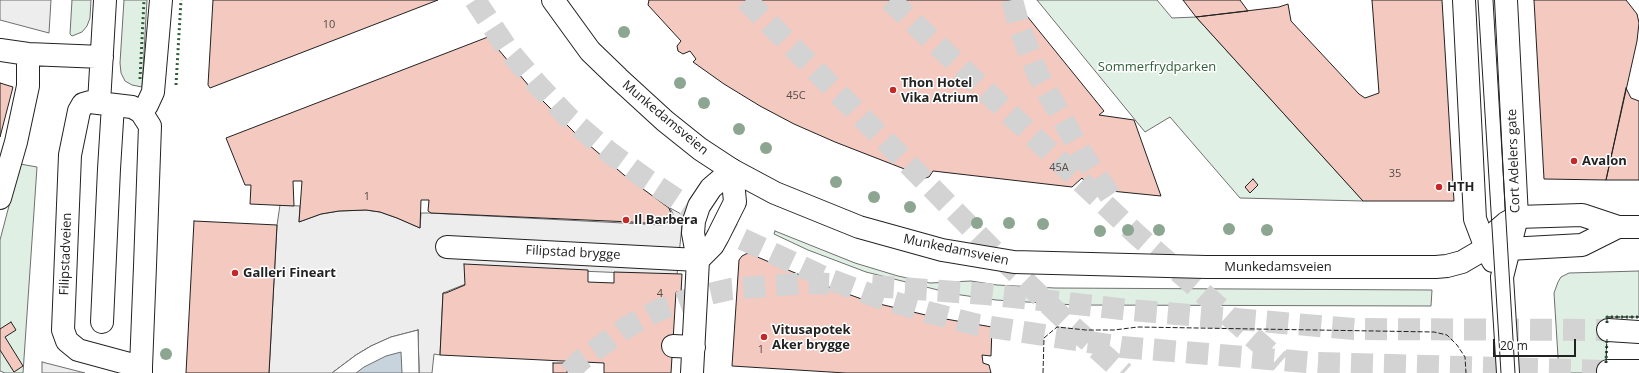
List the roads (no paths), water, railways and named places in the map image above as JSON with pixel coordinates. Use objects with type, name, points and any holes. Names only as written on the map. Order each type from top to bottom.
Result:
[{"type":"main road","points":[[102,322],[109,169],[102,57],[105,0]]},
{"type":"main road","points":[[141,112],[154,92],[161,0]]},
{"type":"main road","name":"Munkedamsveien","points":[[553,0],[590,51],[618,78],[665,122],[700,149],[732,170],[775,193],[859,226],[942,250],[1014,262],[1206,267],[1436,267],[1462,262],[1486,248],[1492,235],[1506,222],[1517,217]]},
{"type":"main road","points":[[1464,0],[1475,219],[1486,248],[1502,277],[1508,373]]},
{"type":"main road","name":"Cort Adelers gate","points":[[1502,277],[1517,217],[1506,0]]},
{"type":"main road","points":[[0,50],[28,54],[102,57]]},
{"type":"main road","points":[[0,198],[16,142],[28,86],[28,54]]},
{"type":"main road","name":"Filipstadveien","points":[[90,102],[132,107],[141,112],[150,126],[141,370],[78,350],[66,341],[63,330],[70,155],[79,112],[83,104],[90,102]]},
{"type":"main road","points":[[698,260],[718,236],[735,202],[732,170]]},
{"type":"main road","points":[[688,357],[698,260],[693,233],[694,221],[699,206],[711,188],[732,170]]},
{"type":"main road","points":[[1517,217],[1582,216],[1628,227]]},
{"type":"main road","points":[[1486,248],[1582,245],[1628,227]]},
{"type":"main road","name":"Filipstad brygge","points":[[447,247],[698,260]]},
{"type":"main road","points":[[1608,330],[1639,332]]},
{"type":"main road","points":[[1608,371],[1639,372]]},
{"type":"tunnel","points":[[475,0],[508,50],[537,84],[569,118],[609,152],[691,209],[738,237],[826,278],[877,297],[978,325],[1122,347],[1318,363],[1608,371]]},
{"type":"tunnel","points":[[746,0],[995,252],[1065,320],[1124,373]]},
{"type":"tunnel","points":[[890,0],[1136,234],[1281,362]]},
{"type":"tunnel","points":[[1012,0],[1019,26],[1038,75],[1082,154],[1113,200]]},
{"type":"tunnel","points":[[569,373],[580,361],[627,327],[659,310],[692,298],[731,289],[807,283],[829,284]]},
{"type":"tunnel","points":[[872,286],[986,294],[1130,310],[1354,329],[1608,330]]},
{"type":"tram line","points":[[1478,0],[1501,373]]},
{"type":"tram line","points":[[1493,0],[1515,373]]},
{"type":"place","name":"Thon Hotel Vika Atrium","points":[[893,90]]},
{"type":"place","name":"Avalon","points":[[1574,161]]},
{"type":"place","name":"HTH","points":[[1439,187]]},
{"type":"place","name":"Il Barbera","points":[[626,220]]},
{"type":"place","name":"Galleri Fineart","points":[[235,273]]},
{"type":"place","name":"Vitusapotek Aker brygge","points":[[764,337]]},
{"type":"park label","name":"Sommerfrydparken","points":[[1157,67]]}]
